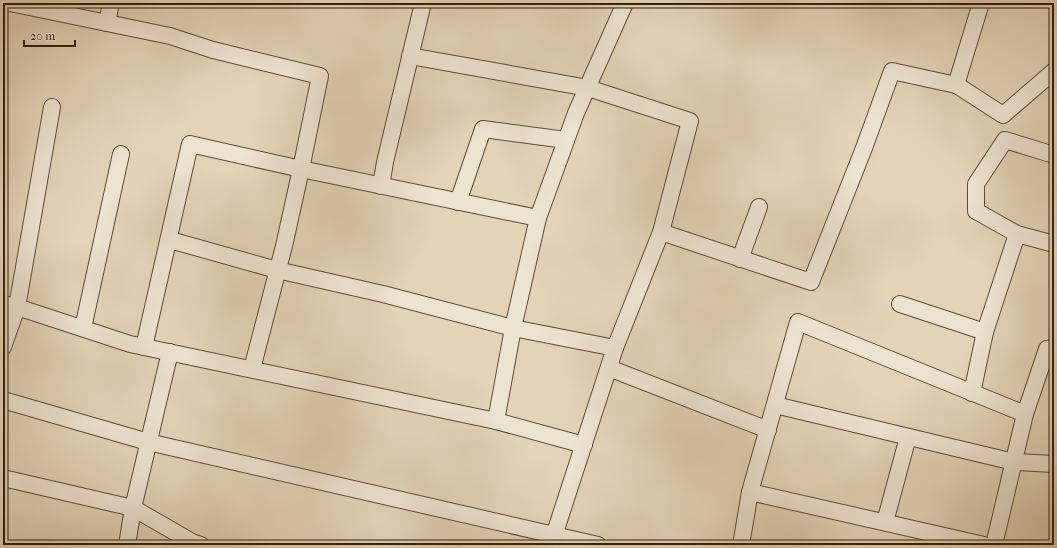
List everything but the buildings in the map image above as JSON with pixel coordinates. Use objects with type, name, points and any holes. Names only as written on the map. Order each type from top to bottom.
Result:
[{"type":"street","points":[[10,3],[170,36],[213,50],[320,76],[301,169],[252,370]]},
{"type":"street","points":[[107,24],[111,3]]},
{"type":"street","points":[[381,186],[384,162],[423,3]]},
{"type":"street","points":[[496,421],[513,328],[538,218],[566,140],[625,3]]},
{"type":"street","points":[[955,84],[981,3]]},
{"type":"street","points":[[410,56],[588,88],[690,121],[661,232],[615,348],[553,540]]},
{"type":"street","points":[[661,232],[811,282],[864,148],[892,72],[956,85],[955,84],[1002,115],[1054,71]]},
{"type":"street","points":[[3,347],[10,305],[52,107]]},
{"type":"street","points":[[458,202],[483,129],[566,140]]},
{"type":"street","points":[[1054,155],[1005,140],[976,184],[976,212],[1017,234],[1054,244]]},
{"type":"street","points":[[144,347],[170,240],[190,144],[301,169],[538,218]]},
{"type":"street","points":[[83,328],[121,154]]},
{"type":"street","points":[[740,259],[758,207]]},
{"type":"street","points":[[972,393],[985,332],[1017,234]]},
{"type":"street","points":[[170,240],[277,270],[383,294],[513,328],[615,348]]},
{"type":"street","points":[[900,304],[985,332]]},
{"type":"street","points":[[10,305],[130,344],[496,421],[584,445]]},
{"type":"street","points":[[741,545],[750,492],[798,322],[1025,414]]},
{"type":"street","points":[[994,545],[1025,414],[1047,349],[1054,348]]},
{"type":"street","points":[[127,545],[133,508],[170,352]]},
{"type":"street","points":[[609,368],[768,430]]},
{"type":"street","points":[[3,400],[148,442],[553,540],[598,545]]},
{"type":"street","points":[[775,405],[1014,462],[1054,464]]},
{"type":"street","points":[[885,522],[908,437]]},
{"type":"street","points":[[3,478],[133,508],[192,542],[201,545]]},
{"type":"street","points":[[750,492],[984,545]]}]
